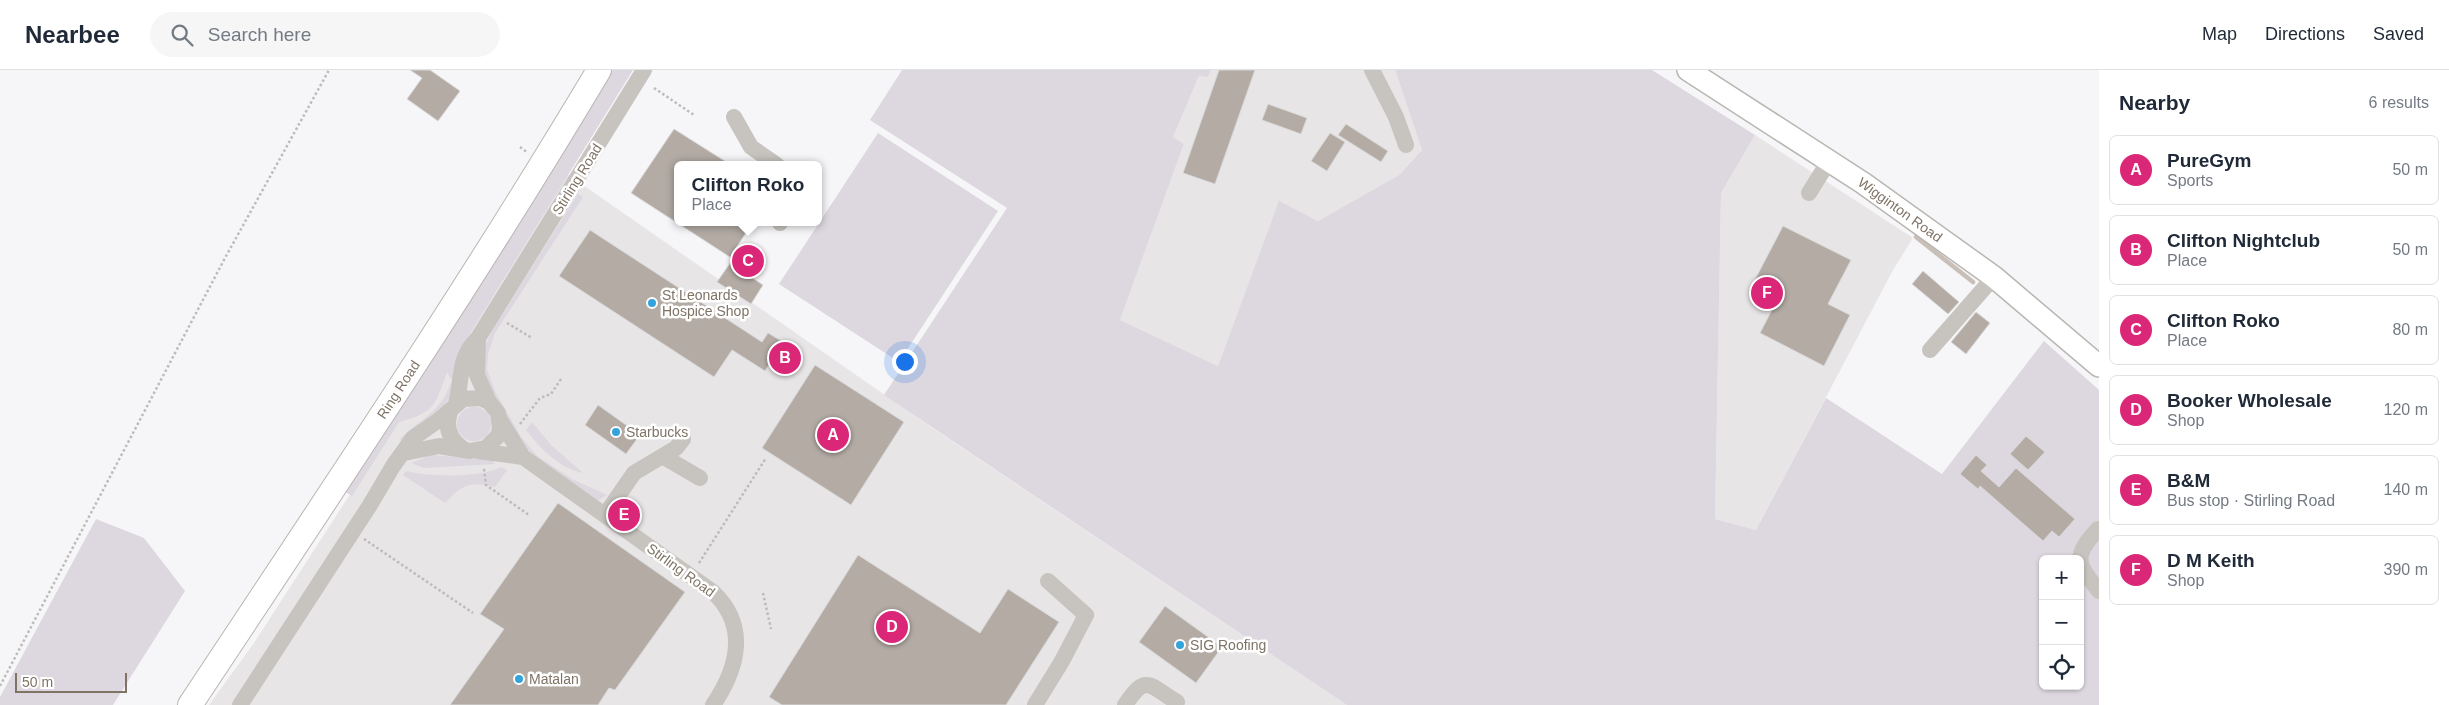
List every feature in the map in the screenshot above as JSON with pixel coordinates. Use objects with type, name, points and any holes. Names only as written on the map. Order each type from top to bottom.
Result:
[{"type":"highway","name":"Ring Road","points":[[190,705],[370,433],[522,198],[599,70]]},
{"type":"main road","name":"Wigginton Road","points":[[1688,70],[1829,161],[1994,277],[2099,366]]},
{"type":"street","name":"Stirling Road","points":[[453,408],[462,362],[467,349],[478,338],[644,70]]},
{"type":"street","points":[[1372,70],[1396,117],[1406,145]]},
{"type":"street","points":[[734,117],[751,147],[771,161]]},
{"type":"street","points":[[1809,193],[1829,161]]},
{"type":"street","points":[[1930,350],[1994,277]]},
{"type":"street","points":[[478,338],[477,375],[488,402]]},
{"type":"street","points":[[240,705],[393,466],[413,438],[453,408],[472,397],[494,406],[500,420],[498,436],[493,443],[470,449],[452,439],[448,433],[447,426],[453,408]]},
{"type":"street","name":"Stirling Road","points":[[500,420],[524,457],[713,592],[729,610],[736,641],[733,666],[728,680],[714,705]]},
{"type":"street","points":[[605,515],[634,473],[664,457],[684,439]]},
{"type":"street","name":"Stirling Road","points":[[404,453],[439,446],[524,457]]},
{"type":"street","points":[[664,457],[700,478]]},
{"type":"street","points":[[2098,529],[2081,549],[2080,557],[2082,566],[2099,592]]},
{"type":"street","points":[[1035,705],[1062,661],[1086,615],[1048,581]]},
{"type":"street","points":[[1124,705],[1137,688],[1144,684],[1151,685],[1177,702]]},
{"type":"path","points":[[0,686],[225,258],[329,70]]},
{"type":"path","points":[[654,88],[694,115]]},
{"type":"path","points":[[507,322],[532,338]]},
{"type":"path","points":[[519,426],[540,398],[551,394],[561,379]]},
{"type":"path","points":[[698,564],[766,458]]},
{"type":"path","points":[[484,469],[486,485],[529,515]]},
{"type":"path","points":[[353,531],[473,613]]},
{"type":"path","points":[[764,593],[771,629]]},
{"type":"shaded area","points":[[612,70],[633,70],[461,348],[451,396],[441,409],[402,441],[400,439],[443,400],[452,381],[447,372],[440,392],[432,406],[420,415],[399,422],[352,496],[344,491]]},
{"type":"shaded area","points":[[902,70],[1211,70],[1208,77],[1199,76],[1173,137],[1184,144],[1120,320],[1218,366],[1279,201],[1318,221],[1399,175],[1422,150],[1395,70],[1652,70],[1755,135],[1721,193],[1715,519],[1756,530],[1826,398],[1942,474],[2044,341],[2099,390],[2099,705],[1347,705],[884,395],[1007,208],[870,120]]},
{"type":"shaded area","points":[[1211,70],[1395,70],[1422,150],[1399,175],[1318,221],[1279,202],[1218,366],[1120,320],[1184,144],[1173,137],[1199,76],[1208,77]]},
{"type":"shaded area","points":[[878,133],[998,211],[899,362],[779,284],[817,226],[822,226],[822,218]]},
{"type":"shaded area","points":[[1755,135],[1913,238],[1893,270],[1756,530],[1715,519],[1721,193]]},
{"type":"shaded area","points":[[560,169],[928,425],[1347,705],[209,705],[254,643]]},
{"type":"shaded area","points":[[578,194],[583,197],[495,333],[488,354],[487,370],[496,393],[521,437],[537,456],[572,479],[607,495],[599,500],[590,498],[535,458],[510,427],[482,370],[483,352],[491,332]]},
{"type":"shaded area","points":[[474,407],[481,408],[486,412],[490,417],[490,431],[486,436],[481,440],[474,441],[467,440],[462,436],[458,431],[457,424],[458,417],[462,412],[467,408]]},
{"type":"shaded area","points":[[532,422],[551,445],[583,473],[566,467],[544,451],[526,430]]},
{"type":"shaded area","points":[[431,455],[492,460],[495,464],[424,468],[411,463]]},
{"type":"shaded area","points":[[501,467],[507,470],[495,487],[472,484],[462,488],[445,503],[403,475],[406,471],[440,475],[468,475],[493,471]]},
{"type":"shaded area","points":[[96,519],[144,538],[185,591],[113,705],[0,705],[0,697]]},
{"type":"building","points":[[410,70],[430,70],[460,91],[438,121],[407,99],[422,78]]},
{"type":"building","points":[[1219,70],[1255,70],[1215,184],[1183,173]]},
{"type":"building","points":[[1268,104],[1307,118],[1301,134],[1262,120]]},
{"type":"building","points":[[1346,124],[1388,151],[1381,162],[1338,135]]},
{"type":"building","points":[[674,129],[725,161],[674,161],[674,221],[631,193]]},
{"type":"building","points":[[1330,133],[1345,142],[1327,171],[1311,161]]},
{"type":"building","points":[[682,226],[750,226],[736,248],[754,259],[745,273],[763,285],[751,304],[717,282],[733,259]]},
{"type":"building","points":[[1783,226],[1851,260],[1828,304],[1850,315],[1824,366],[1760,333],[1776,302],[1750,289]]},
{"type":"building","name":"St Leonards Hospice Shop","points":[[590,230],[762,342],[768,333],[783,342],[765,371],[732,350],[714,377],[559,276]]},
{"type":"building","points":[[1923,271],[1959,302],[1948,314],[1912,284]]},
{"type":"building","points":[[1976,312],[1990,323],[1966,354],[1951,342]]},
{"type":"building","points":[[815,365],[904,422],[851,505],[762,448]]},
{"type":"building","points":[[598,405],[640,435],[626,454],[585,425]]},
{"type":"building","points":[[2026,436],[2045,452],[2028,470],[2010,454]]},
{"type":"building","points":[[1976,455],[1987,465],[1981,471],[1999,487],[2016,468],[2075,519],[2059,537],[2052,531],[2043,541],[1980,486],[1978,489],[1960,474]]},
{"type":"building","points":[[558,503],[685,592],[615,690],[609,688],[598,705],[450,705],[504,629],[480,614]]},
{"type":"building","points":[[858,555],[980,633],[1008,589],[1059,622],[1006,705],[782,705],[769,697]]},
{"type":"building","name":"SIG Roofing","points":[[1165,606],[1222,647],[1196,683],[1139,642]]},
{"type":"waterway","points":[[1916,237],[1973,282]]},
{"type":"place","name":"Clifton Roko","points":[[748,261]]},
{"type":"place","name":"D M Keith","points":[[1767,293]]},
{"type":"place","name":"St Leonards Hospice Shop","points":[[652,303]]},
{"type":"place","name":"Clifton Nightclub","points":[[785,358]]},
{"type":"place","name":"Starbucks","points":[[616,432]]},
{"type":"place","name":"PureGym","points":[[833,435]]},
{"type":"place","name":"B&M","points":[[624,515]]},
{"type":"place","name":"Booker Wholesale","points":[[892,627]]},
{"type":"place","name":"SIG Roofing","points":[[1180,645]]},
{"type":"place","name":"Matalan","points":[[519,679]]}]
